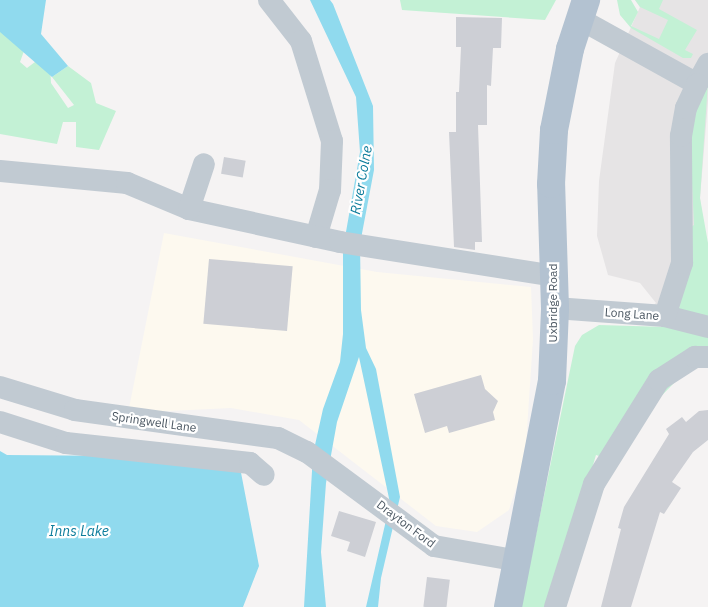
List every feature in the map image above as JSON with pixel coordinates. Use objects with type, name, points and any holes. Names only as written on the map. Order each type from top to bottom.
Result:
[{"type":"main road","name":"Uxbridge Road","points":[[508,607],[549,406],[555,308],[551,184],[554,130],[582,9]]},
{"type":"street","points":[[270,0],[301,41],[332,142],[330,190],[316,237]]},
{"type":"street","points":[[582,9],[697,84]]},
{"type":"street","points":[[665,316],[682,264],[681,136],[686,108],[708,64]]},
{"type":"street","points":[[189,209],[204,164]]},
{"type":"street","points":[[0,171],[127,183],[189,209],[316,237],[554,276]]},
{"type":"street","name":"Long Lane","points":[[555,308],[665,316],[708,327]]},
{"type":"street","points":[[555,607],[594,484],[660,380],[695,357],[708,357]]},
{"type":"street","points":[[5,389],[1,422],[66,443],[250,463],[264,475]]},
{"type":"street","name":"Springwell Lane","points":[[5,389],[75,410],[127,419],[256,432],[278,438],[307,452]]},
{"type":"street","name":"Drayton Ford","points":[[307,452],[394,515],[421,538],[444,550],[518,561]]},
{"type":"shaded area","points":[[635,0],[708,0],[708,101],[700,198],[705,235],[691,313],[651,307],[656,303],[640,283],[608,275],[597,236],[599,181],[615,63],[640,7]]},
{"type":"shaded area","points":[[164,233],[377,272],[531,287],[533,339],[525,460],[509,510],[477,532],[436,526],[299,420],[231,408],[128,413]]},
{"type":"green space","points":[[400,0],[556,0],[545,20],[402,10]]},
{"type":"green space","points":[[617,0],[631,0],[638,12],[631,26],[659,39],[668,20],[640,7],[635,0],[663,0],[659,9],[697,30],[685,50],[693,54],[691,58],[683,58],[631,28],[620,15]]},
{"type":"green space","points":[[0,26],[28,40],[20,62],[27,68],[35,62],[50,65],[51,83],[68,108],[74,105],[52,77],[68,66],[91,83],[96,103],[116,111],[99,150],[76,147],[76,122],[63,122],[57,144],[0,134]]},
{"type":"green space","points":[[708,82],[700,198],[708,243],[708,322],[679,310],[688,229],[694,225],[690,142],[693,117]]},
{"type":"green space","points":[[599,325],[667,327],[708,332],[708,348],[602,457],[596,455],[551,607],[521,607],[575,346],[582,335]]},
{"type":"water","points":[[0,0],[46,0],[41,34],[68,66],[52,77],[0,32]]},
{"type":"water","name":"River Colne","points":[[310,0],[330,0],[333,4],[373,106],[374,170],[360,244],[361,310],[366,348],[376,369],[400,497],[381,578],[378,607],[366,607],[390,503],[359,357],[337,422],[326,483],[321,552],[326,607],[304,607],[313,454],[323,409],[340,362],[343,334],[343,249],[360,152],[356,97]]},
{"type":"water","name":"Inns Lake","points":[[0,451],[7,455],[238,457],[259,566],[243,607],[0,607]]},
{"type":"building","points":[[456,17],[502,18],[501,48],[493,48],[491,86],[487,85],[487,125],[478,125],[482,242],[475,242],[475,250],[454,247],[449,132],[456,132],[456,92],[459,92],[461,47],[456,47]]},
{"type":"building","points":[[224,157],[246,161],[243,178],[221,174]]},
{"type":"building","points":[[209,259],[293,266],[287,331],[203,324]]},
{"type":"building","points":[[481,375],[485,389],[498,401],[493,412],[495,420],[449,433],[447,426],[425,433],[414,394]]},
{"type":"building","points":[[708,410],[708,440],[693,452],[672,482],[681,488],[664,514],[660,512],[631,607],[601,607],[621,529],[618,528],[624,507],[669,434],[666,429],[682,417],[686,422],[699,411]]},
{"type":"building","points":[[339,511],[376,522],[365,557],[347,551],[350,542],[331,536]]},
{"type":"building","points":[[427,577],[450,580],[446,607],[423,607]]}]
